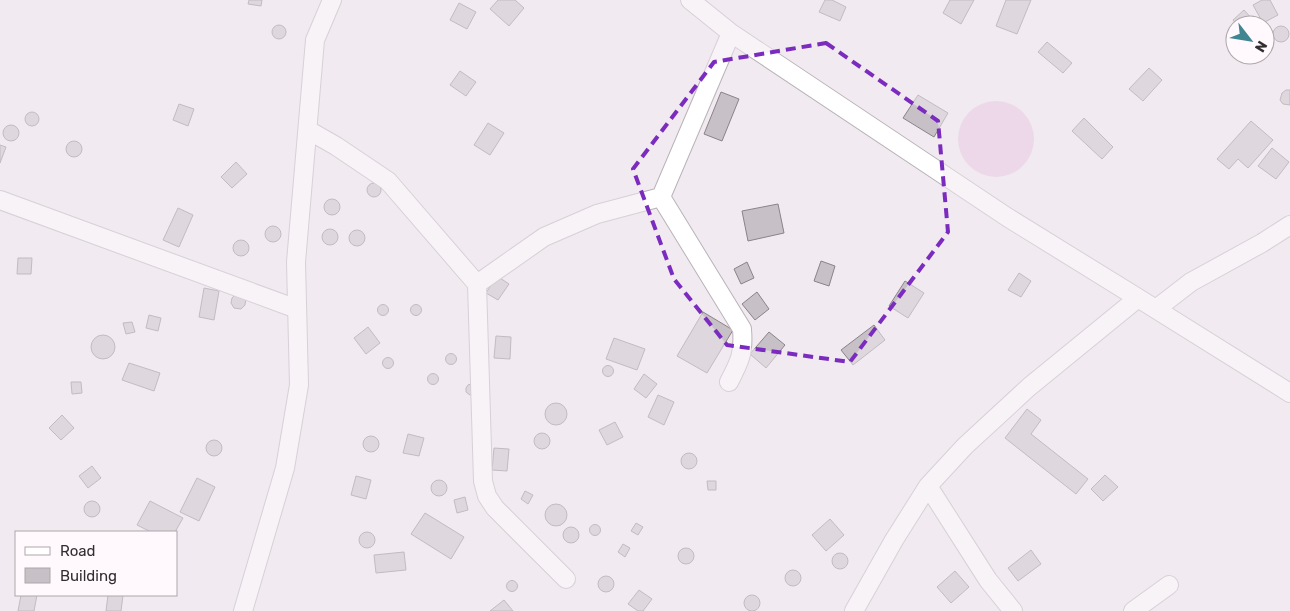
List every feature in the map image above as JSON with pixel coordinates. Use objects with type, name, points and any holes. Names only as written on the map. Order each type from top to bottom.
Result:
[{"type":"street","points":[[243,611],[286,468],[298,385],[296,262],[315,40],[332,0]]},
{"type":"street","points":[[690,0],[731,33],[1006,217],[1290,393]]},
{"type":"street","points":[[661,197],[731,33]]},
{"type":"street","points":[[308,130],[336,146],[388,181],[477,284],[483,481],[487,496],[495,508],[566,578]]},
{"type":"street","points":[[477,284],[544,237],[597,214],[661,197]]},
{"type":"street","points":[[661,197],[742,329],[744,344],[739,363],[729,382]]},
{"type":"street","points":[[0,200],[297,309]]},
{"type":"street","points":[[1156,309],[1191,282],[1262,243],[1290,225]]},
{"type":"street","points":[[854,611],[894,540],[928,486],[965,446],[1029,387],[1138,298]]},
{"type":"street","points":[[928,486],[988,580],[1013,611]]},
{"type":"street","points":[[1133,611],[1169,585]]},
{"type":"highlighted area","points":[[826,43],[938,121],[948,232],[850,362],[727,345],[674,279],[633,169],[714,62]]},
{"type":"shaded area","points":[[996,101],[1010,104],[1023,112],[1031,125],[1034,139],[1031,153],[1023,166],[1010,174],[996,177],[982,174],[969,166],[961,153],[958,139],[961,125],[969,112],[982,104]]},
{"type":"building","points":[[249,0],[262,0],[261,6],[248,4]]},
{"type":"building","points":[[498,0],[515,0],[524,8],[509,26],[490,9]]},
{"type":"building","points":[[825,0],[832,0],[846,7],[840,21],[819,12]]},
{"type":"building","points":[[950,0],[974,0],[961,24],[943,13]]},
{"type":"building","points":[[1006,0],[1031,0],[1017,34],[996,26]]},
{"type":"building","points":[[1262,0],[1270,0],[1278,15],[1275,17],[1275,15],[1259,15],[1253,5]]},
{"type":"building","points":[[459,3],[476,12],[467,29],[450,20]]},
{"type":"building","points":[[1244,10],[1249,15],[1238,15]]},
{"type":"building","points":[[276,25],[282,25],[286,32],[282,39],[276,39],[272,35],[272,29]]},
{"type":"building","points":[[1278,27],[1284,27],[1288,31],[1288,37],[1284,41],[1278,41],[1275,38],[1275,30]]},
{"type":"building","points":[[1047,42],[1072,63],[1063,73],[1038,52]]},
{"type":"building","points":[[1149,68],[1162,80],[1143,101],[1129,89]]},
{"type":"building","points":[[460,71],[476,82],[466,96],[450,85]]},
{"type":"building","points":[[1290,90],[1290,105],[1283,104],[1280,100],[1282,93]]},
{"type":"building","points":[[721,92],[739,99],[722,141],[704,134]]},
{"type":"building","points":[[918,95],[948,113],[934,137],[903,118]]},
{"type":"building","points":[[179,104],[194,109],[188,126],[173,120]]},
{"type":"building","points":[[29,112],[35,112],[39,119],[35,126],[29,126],[25,122],[25,116]]},
{"type":"building","points":[[1084,118],[1113,147],[1102,159],[1072,131]]},
{"type":"building","points":[[1251,121],[1273,140],[1248,168],[1238,159],[1229,169],[1217,159]]},
{"type":"building","points":[[488,123],[504,133],[490,155],[474,145]]},
{"type":"building","points":[[8,125],[14,125],[19,130],[17,139],[8,141],[3,136],[3,130]]},
{"type":"building","points":[[74,141],[80,143],[82,149],[80,155],[74,157],[68,155],[66,149],[68,143]]},
{"type":"building","points":[[0,145],[6,147],[0,163]]},
{"type":"building","points":[[1272,148],[1289,162],[1276,179],[1258,166]]},
{"type":"building","points":[[236,162],[247,174],[232,188],[221,177]]},
{"type":"building","points":[[371,183],[377,183],[381,190],[377,197],[371,197],[367,193],[367,187]]},
{"type":"building","points":[[332,199],[340,207],[332,215],[324,207]]},
{"type":"building","points":[[778,204],[784,233],[748,241],[742,211]]},
{"type":"building","points":[[178,208],[193,215],[179,247],[163,240]]},
{"type":"building","points":[[273,226],[281,234],[273,242],[265,234]]},
{"type":"building","points":[[330,229],[338,237],[330,245],[322,237]]},
{"type":"building","points":[[357,230],[365,238],[357,246],[349,238]]},
{"type":"building","points":[[241,240],[249,248],[241,256],[233,248]]},
{"type":"building","points":[[18,258],[32,258],[31,274],[17,274]]},
{"type":"building","points":[[821,261],[835,266],[829,286],[814,281]]},
{"type":"building","points":[[747,262],[754,278],[741,284],[734,269]]},
{"type":"building","points":[[1019,273],[1031,281],[1021,297],[1008,290]]},
{"type":"building","points":[[497,276],[509,284],[498,300],[486,293]]},
{"type":"building","points":[[905,281],[924,293],[908,318],[889,306]]},
{"type":"building","points":[[204,288],[219,291],[214,320],[199,317]]},
{"type":"building","points":[[757,292],[769,309],[755,320],[742,304]]},
{"type":"building","points":[[236,294],[246,298],[245,305],[241,309],[234,308],[231,303],[232,298]]},
{"type":"building","points":[[383,304],[389,310],[383,316],[377,310]]},
{"type":"building","points":[[416,304],[422,310],[416,316],[410,310]]},
{"type":"building","points":[[703,312],[733,330],[707,373],[677,356]]},
{"type":"building","points":[[149,315],[161,318],[158,331],[146,328]]},
{"type":"building","points":[[132,322],[135,332],[126,334],[123,323]]},
{"type":"building","points":[[874,325],[885,340],[853,365],[841,350]]},
{"type":"building","points":[[368,327],[380,343],[366,354],[354,338]]},
{"type":"building","points":[[769,332],[785,345],[766,368],[750,354]]},
{"type":"building","points":[[103,335],[112,338],[115,347],[112,356],[103,359],[94,356],[91,347],[94,338]]},
{"type":"building","points":[[496,336],[511,337],[510,359],[494,358]]},
{"type":"building","points":[[614,338],[645,349],[637,370],[606,359]]},
{"type":"building","points":[[451,353],[457,359],[451,365],[445,359]]},
{"type":"building","points":[[388,357],[394,363],[388,369],[382,363]]},
{"type":"building","points":[[129,363],[160,373],[154,391],[122,380]]},
{"type":"building","points":[[608,365],[614,371],[608,377],[602,371]]},
{"type":"building","points":[[433,373],[439,379],[433,385],[427,379]]},
{"type":"building","points":[[644,374],[657,384],[646,398],[634,389]]},
{"type":"building","points":[[71,382],[81,382],[82,393],[72,394]]},
{"type":"building","points":[[471,384],[472,395],[470,395],[466,392],[466,388]]},
{"type":"building","points":[[658,395],[674,402],[664,425],[648,417]]},
{"type":"building","points":[[556,403],[564,406],[567,414],[564,422],[556,425],[548,422],[545,414],[548,406]]},
{"type":"building","points":[[1027,409],[1041,420],[1031,434],[1088,479],[1076,494],[1005,438]]},
{"type":"building","points":[[62,415],[74,428],[61,440],[49,428]]},
{"type":"building","points":[[615,422],[623,437],[607,445],[599,430]]},
{"type":"building","points":[[539,433],[545,433],[550,438],[548,447],[539,449],[534,444],[534,438]]},
{"type":"building","points":[[408,434],[424,438],[419,456],[403,453]]},
{"type":"building","points":[[368,436],[374,436],[379,441],[377,450],[368,452],[363,447],[363,441]]},
{"type":"building","points":[[214,440],[222,448],[214,456],[206,448]]},
{"type":"building","points":[[494,448],[509,449],[507,471],[492,470]]},
{"type":"building","points":[[689,453],[697,461],[689,469],[681,461]]},
{"type":"building","points":[[92,466],[101,478],[88,488],[79,476]]},
{"type":"building","points":[[1105,475],[1118,487],[1103,501],[1091,489]]},
{"type":"building","points":[[356,476],[371,480],[366,499],[351,495]]},
{"type":"building","points":[[197,478],[215,487],[199,521],[180,512]]},
{"type":"building","points":[[436,480],[442,480],[447,485],[445,494],[436,496],[431,491],[431,485]]},
{"type":"building","points":[[707,481],[716,481],[716,490],[708,490]]},
{"type":"building","points":[[525,491],[533,495],[528,504],[521,499]]},
{"type":"building","points":[[465,497],[468,510],[457,513],[454,500]]},
{"type":"building","points":[[92,501],[100,509],[92,517],[84,509]]},
{"type":"building","points":[[150,501],[183,518],[176,531],[149,531],[137,525]]},
{"type":"building","points":[[556,504],[564,507],[567,515],[564,523],[556,526],[548,523],[545,515],[548,507]]},
{"type":"building","points":[[425,513],[464,537],[451,559],[411,534]]},
{"type":"building","points":[[830,519],[844,535],[826,551],[812,535]]},
{"type":"building","points":[[636,523],[643,527],[638,535],[631,531]]},
{"type":"building","points":[[595,524],[601,530],[595,536],[589,530]]},
{"type":"building","points":[[571,527],[579,535],[571,543],[563,535]]},
{"type":"building","points":[[364,532],[370,532],[375,537],[373,546],[364,548],[359,543],[359,537]]},
{"type":"building","points":[[623,544],[630,548],[625,557],[618,552]]},
{"type":"building","points":[[686,548],[694,556],[686,564],[678,556]]},
{"type":"building","points":[[1031,550],[1041,564],[1018,581],[1008,568]]},
{"type":"building","points":[[404,552],[406,570],[376,573],[374,555]]},
{"type":"building","points":[[840,553],[848,561],[840,569],[832,561]]},
{"type":"building","points":[[793,570],[801,578],[793,586],[785,578]]},
{"type":"building","points":[[955,571],[969,587],[951,603],[937,587]]},
{"type":"building","points":[[606,576],[614,584],[606,592],[598,584]]},
{"type":"building","points":[[512,580],[518,586],[512,592],[506,586]]},
{"type":"building","points":[[639,590],[652,599],[643,611],[638,611],[628,604]]},
{"type":"building","points":[[752,595],[760,603],[752,611],[744,603]]},
{"type":"building","points":[[21,596],[37,596],[34,611],[18,611]]},
{"type":"building","points":[[108,596],[123,596],[121,611],[106,611]]},
{"type":"building","points":[[504,600],[513,611],[490,611]]}]
